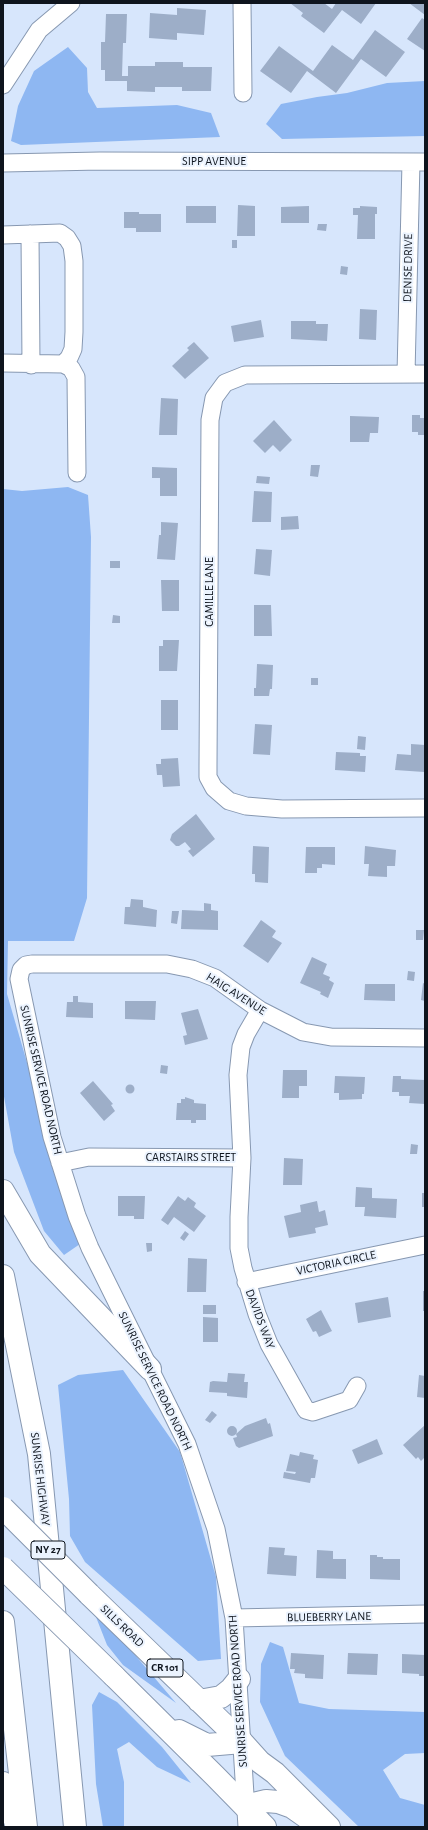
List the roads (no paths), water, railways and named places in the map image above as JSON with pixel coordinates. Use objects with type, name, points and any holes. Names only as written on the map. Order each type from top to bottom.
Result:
[{"type":"main road","points":[[3,1191],[40,1254],[150,1369]]},
{"type":"main road","name":"SUNRISE HIGHWAY","points":[[3,1276],[39,1454],[75,1827]]},
{"type":"main road","name":"SILLS ROAD","points":[[3,1508],[89,1594],[242,1742],[260,1762],[275,1774],[329,1827]]},
{"type":"main road","points":[[3,1568],[114,1676],[265,1827]]},
{"type":"main road","points":[[3,1622],[26,1827]]},
{"type":"main road","points":[[199,1700],[221,1697],[231,1689],[239,1679]]},
{"type":"main road","points":[[157,1719],[207,1745],[242,1742]]},
{"type":"main road","points":[[3,1783],[17,1827]]},
{"type":"main road","points":[[245,1806],[266,1801],[278,1802],[292,1807],[319,1827]]},
{"type":"street","points":[[3,85],[39,30],[71,3]]},
{"type":"street","points":[[242,3],[243,93]]},
{"type":"street","name":"SIPP AVENUE","points":[[3,163],[100,161],[418,162]]},
{"type":"street","name":"DENISE DRIVE","points":[[406,374],[418,162]]},
{"type":"street","points":[[3,234],[60,233],[67,238],[72,246],[74,261],[73,349],[69,358],[62,364]]},
{"type":"street","points":[[30,234],[31,365]]},
{"type":"street","points":[[3,363],[31,365],[62,364],[71,368],[76,377],[77,473]]},
{"type":"street","name":"CAMILLE LANE","points":[[425,374],[245,375],[225,383],[214,398],[210,420],[208,765],[208,777],[214,788],[229,800],[246,806],[282,809],[425,808]]},
{"type":"street","name":"HAIG AVENUE","points":[[22,970],[26,965],[32,964],[167,964],[192,969],[215,978],[260,1010],[303,1032],[331,1037],[425,1038]]},
{"type":"street","name":"SUNRISE SERVICE ROAD NORTH","points":[[22,970],[19,979],[23,1001],[60,1163],[77,1216],[90,1248],[187,1444],[207,1498],[223,1558],[234,1618],[239,1679],[247,1827]]},
{"type":"street","name":"CARSTAIRS STREET","points":[[60,1163],[89,1158],[242,1158],[238,1075],[241,1047],[246,1034],[260,1010]]},
{"type":"street","name":"DAVIDS WAY","points":[[242,1158],[239,1248],[246,1282],[269,1344],[306,1410],[313,1412],[349,1400],[357,1386]]},
{"type":"street","name":"VICTORIA CIRCLE","points":[[246,1282],[425,1245]]},
{"type":"street","name":"BLUEBERRY LANE","points":[[234,1618],[425,1614]]}]
